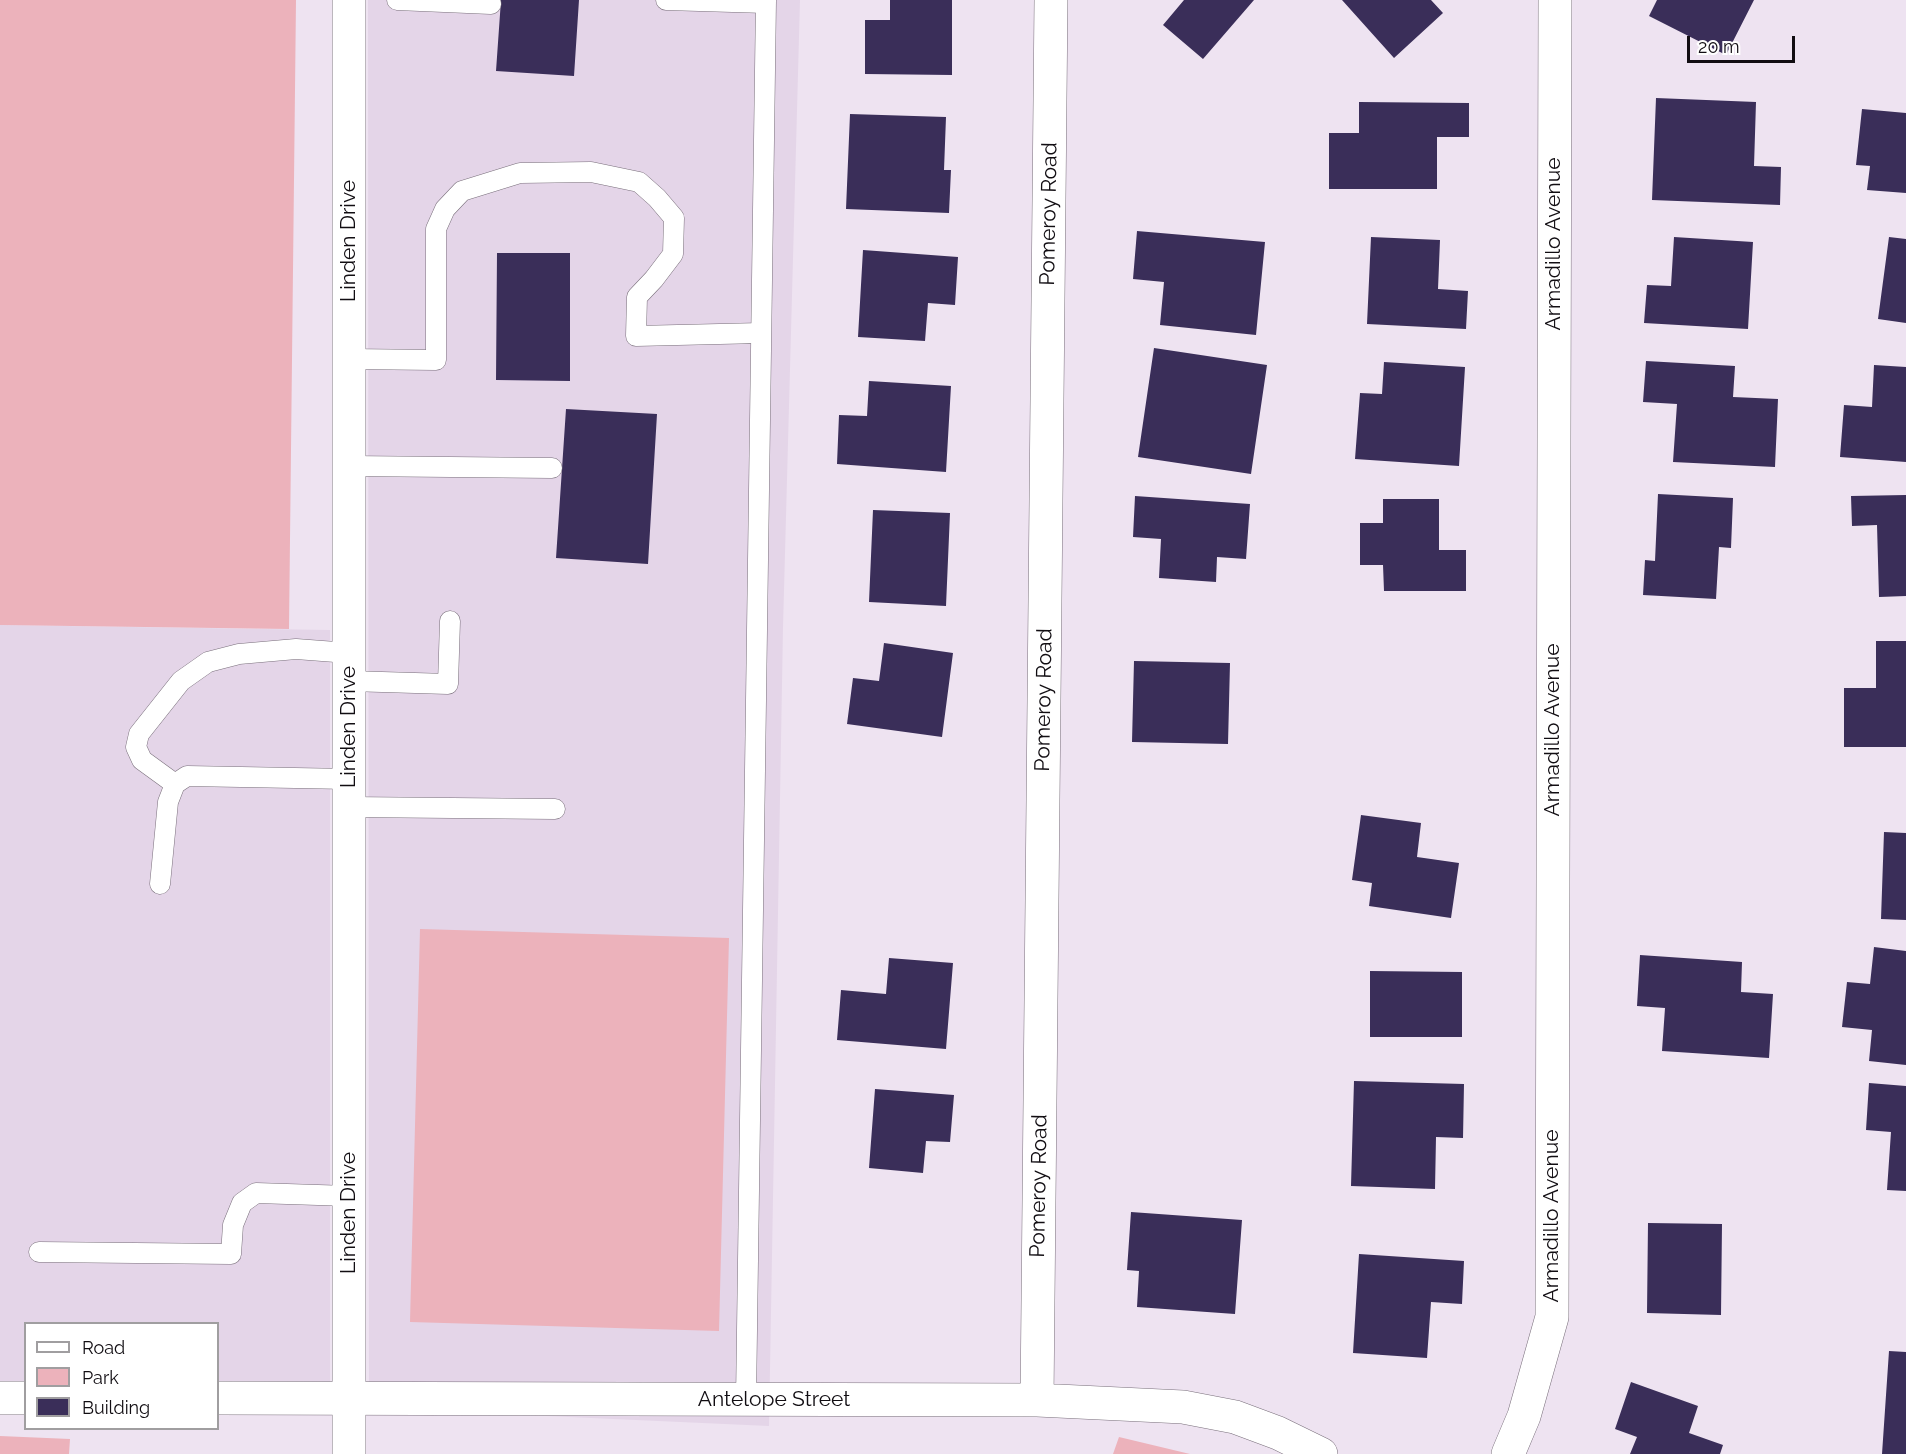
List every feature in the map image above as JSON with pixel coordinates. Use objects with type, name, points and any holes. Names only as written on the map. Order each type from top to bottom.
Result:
[{"type":"street","name":"Linden Drive","points":[[349,0],[349,1454]]},
{"type":"street","name":"Pomeroy Road","points":[[1037,1400],[1051,0]]},
{"type":"street","name":"Armadillo Avenue","points":[[1508,1454],[1524,1416],[1552,1317],[1555,0]]},
{"type":"street","points":[[0,1398],[24,1398]]},
{"type":"street","name":"Antelope Street","points":[[219,1398],[1037,1400],[1183,1407],[1235,1417],[1321,1454]]},
{"type":"lane","points":[[397,0],[491,4]]},
{"type":"lane","points":[[666,0],[766,1],[746,1400]]},
{"type":"lane","points":[[349,359],[436,360],[436,229],[445,209],[462,191],[520,173],[591,172],[639,182],[674,218],[673,254],[637,297],[636,336],[761,333]]},
{"type":"lane","points":[[349,466],[552,468]]},
{"type":"lane","points":[[175,784],[142,759],[136,747],[139,734],[181,681],[208,662],[239,654],[296,649],[349,667],[448,684],[450,621]]},
{"type":"lane","points":[[159,884],[168,802],[175,784],[188,776],[349,793],[555,809]]},
{"type":"lane","points":[[39,1252],[231,1254],[233,1225],[242,1203],[255,1194],[349,1196]]},
{"type":"shaded area","points":[[368,0],[800,0],[783,627],[769,1426],[369,1408]]},
{"type":"shaded area","points":[[0,625],[330,630],[330,1407],[219,1406],[219,1322],[24,1322],[24,1404],[0,1404]]},
{"type":"green space","points":[[0,0],[296,0],[289,629],[0,625]]},
{"type":"green space","points":[[420,929],[729,938],[719,1331],[410,1322]]},
{"type":"green space","points":[[0,1436],[70,1439],[69,1454],[0,1454]]},
{"type":"green space","points":[[1119,1437],[1190,1454],[1113,1454]]},
{"type":"building","points":[[501,0],[579,0],[574,76],[496,71]]},
{"type":"building","points":[[890,0],[952,0],[952,75],[865,74],[865,20],[890,20]]},
{"type":"building","points":[[1184,0],[1254,0],[1203,59],[1163,25]]},
{"type":"building","points":[[1342,0],[1431,0],[1443,13],[1394,58]]},
{"type":"building","points":[[1657,0],[1754,0],[1726,55],[1649,16]]},
{"type":"building","points":[[1656,98],[1756,102],[1754,166],[1781,167],[1780,205],[1652,200]]},
{"type":"building","points":[[1359,102],[1469,103],[1469,137],[1437,137],[1437,189],[1329,189],[1329,133],[1359,133]]},
{"type":"building","points":[[1862,109],[1906,113],[1906,193],[1867,190],[1870,166],[1856,165]]},
{"type":"building","points":[[850,114],[946,117],[944,170],[951,170],[949,213],[846,209]]},
{"type":"building","points":[[1137,231],[1265,242],[1256,335],[1160,325],[1164,282],[1133,279]]},
{"type":"building","points":[[1371,237],[1440,240],[1438,289],[1468,291],[1466,329],[1367,324]]},
{"type":"building","points":[[1674,237],[1753,242],[1748,329],[1644,323],[1647,285],[1671,286]]},
{"type":"building","points":[[1889,237],[1906,239],[1906,323],[1878,319]]},
{"type":"building","points":[[863,250],[958,257],[955,305],[928,303],[925,341],[858,337]]},
{"type":"building","points":[[497,253],[570,253],[570,381],[496,380]]},
{"type":"building","points":[[1154,348],[1267,365],[1251,474],[1138,457]]},
{"type":"building","points":[[1646,361],[1735,366],[1733,397],[1778,399],[1775,467],[1673,462],[1677,404],[1643,402]]},
{"type":"building","points":[[1384,362],[1465,367],[1459,466],[1355,459],[1360,393],[1382,394]]},
{"type":"building","points":[[1874,365],[1906,367],[1906,462],[1840,457],[1844,405],[1872,407]]},
{"type":"building","points":[[869,381],[951,386],[946,472],[837,464],[839,415],[867,416]]},
{"type":"building","points":[[566,409],[657,414],[648,564],[556,558]]},
{"type":"building","points":[[1658,494],[1733,498],[1731,548],[1719,547],[1716,599],[1643,595],[1645,560],[1655,561]]},
{"type":"building","points":[[1906,495],[1906,596],[1879,597],[1877,525],[1852,526],[1851,496]]},
{"type":"building","points":[[1135,496],[1250,504],[1246,559],[1217,557],[1216,582],[1159,578],[1161,539],[1133,537]]},
{"type":"building","points":[[1383,499],[1439,499],[1439,550],[1466,550],[1466,591],[1384,591],[1383,565],[1360,565],[1360,523],[1383,523]]},
{"type":"building","points":[[873,510],[950,513],[946,606],[869,602]]},
{"type":"building","points":[[1876,641],[1906,641],[1906,747],[1844,747],[1844,688],[1876,688]]},
{"type":"building","points":[[884,643],[953,653],[942,737],[847,724],[853,678],[879,681]]},
{"type":"building","points":[[1134,661],[1230,663],[1228,744],[1132,742]]},
{"type":"building","points":[[1361,815],[1421,823],[1417,857],[1459,863],[1451,918],[1369,906],[1372,883],[1352,880]]},
{"type":"building","points":[[1884,832],[1906,833],[1906,920],[1881,919]]},
{"type":"building","points":[[1874,947],[1906,951],[1906,1065],[1869,1061],[1872,1030],[1842,1027],[1847,982],[1870,984]]},
{"type":"building","points":[[1640,955],[1742,962],[1741,992],[1773,994],[1769,1058],[1662,1051],[1665,1008],[1637,1006]]},
{"type":"building","points":[[889,958],[953,963],[946,1049],[837,1040],[841,990],[886,994]]},
{"type":"building","points":[[1370,971],[1462,972],[1462,1037],[1370,1037]]},
{"type":"building","points":[[1354,1081],[1464,1084],[1463,1138],[1436,1137],[1435,1189],[1351,1186]]},
{"type":"building","points":[[1869,1083],[1906,1086],[1906,1191],[1887,1190],[1891,1132],[1866,1130]]},
{"type":"building","points":[[875,1089],[954,1095],[950,1142],[926,1141],[923,1173],[869,1168]]},
{"type":"building","points":[[1131,1212],[1242,1220],[1235,1314],[1137,1307],[1139,1271],[1127,1270]]},
{"type":"building","points":[[1648,1223],[1722,1224],[1721,1315],[1647,1313]]},
{"type":"building","points":[[1359,1254],[1464,1261],[1462,1304],[1431,1302],[1427,1358],[1353,1353]]},
{"type":"building","points":[[1889,1351],[1906,1352],[1906,1454],[1882,1454]]},
{"type":"building","points":[[1631,1382],[1698,1406],[1689,1433],[1723,1445],[1720,1454],[1630,1454],[1637,1437],[1615,1429]]}]
